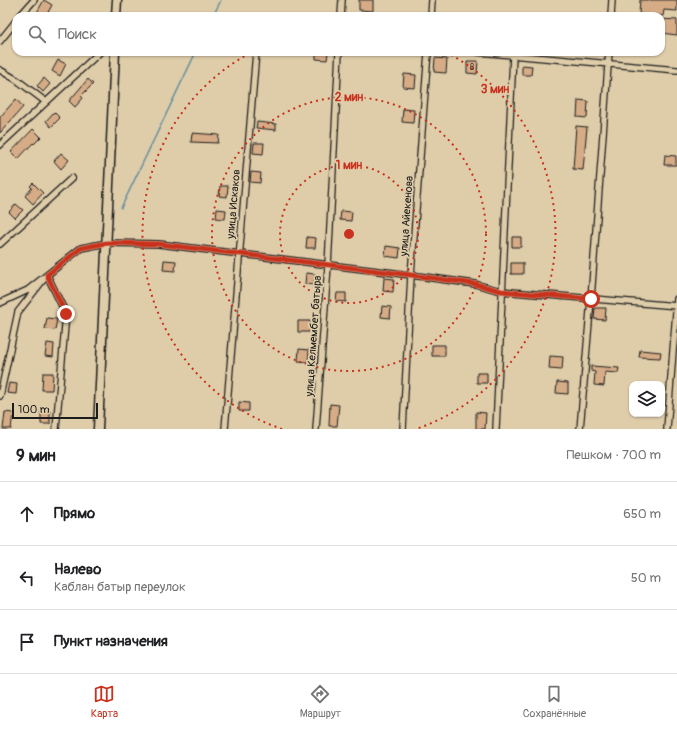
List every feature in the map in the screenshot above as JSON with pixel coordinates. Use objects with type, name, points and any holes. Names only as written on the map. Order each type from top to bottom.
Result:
[{"type":"main road","points":[[116,12],[117,0]]},
{"type":"main road","points":[[98,429],[115,56]]},
{"type":"street","points":[[24,12],[34,0]]},
{"type":"street","points":[[341,12],[342,0]]},
{"type":"street","points":[[431,12],[432,0]]},
{"type":"street","points":[[611,12],[612,0]]},
{"type":"street","points":[[0,41],[12,26]]},
{"type":"street","points":[[0,145],[96,56]]},
{"type":"street","name":"улица Искаков","points":[[225,429],[256,56]]},
{"type":"street","name":"улица Келмембет батыра","points":[[316,429],[328,266],[339,56]]},
{"type":"street","name":"улица Айекенова","points":[[403,429],[411,275],[428,56]]},
{"type":"street","points":[[496,429],[512,56]]},
{"type":"street","points":[[523,56],[677,70]]},
{"type":"street","points":[[580,429],[609,56]]},
{"type":"street","points":[[0,70],[17,80],[46,102]]},
{"type":"street","points":[[0,244],[72,178]]},
{"type":"street","points":[[0,303],[28,290],[81,248],[107,243],[159,244],[328,266],[411,275],[475,284],[501,291],[677,306]]},
{"type":"street","points":[[0,396],[18,312],[47,275]]},
{"type":"street","points":[[47,275],[66,314],[56,429]]},
{"type":"street","points":[[667,429],[677,299]]},
{"type":"building","points":[[44,0],[52,5],[48,12],[37,12]]},
{"type":"building","points":[[359,0],[373,0],[373,11],[359,10]]},
{"type":"building","points":[[640,0],[677,0],[677,11],[664,10],[664,12],[639,12]]},
{"type":"building","points":[[665,19],[677,20],[677,35],[665,34]]},
{"type":"building","points":[[316,56],[328,56],[327,60],[316,59]]},
{"type":"building","points":[[435,58],[447,59],[446,73],[434,72]]},
{"type":"building","points":[[58,60],[66,64],[60,76],[52,71]]},
{"type":"building","points":[[467,61],[478,61],[477,74],[467,73]]},
{"type":"building","points":[[522,65],[532,66],[531,75],[522,75]]},
{"type":"building","points":[[404,74],[416,75],[415,88],[403,87]]},
{"type":"building","points":[[44,78],[50,84],[43,92],[37,86]]},
{"type":"building","points":[[88,79],[93,84],[81,96],[83,98],[75,107],[69,101]]},
{"type":"building","points":[[16,99],[23,107],[0,133],[0,117]]},
{"type":"building","points":[[578,100],[588,101],[587,118],[577,117]]},
{"type":"building","points":[[403,109],[414,110],[413,123],[402,122]]},
{"type":"building","points":[[54,112],[60,118],[51,127],[46,121]]},
{"type":"building","points":[[257,122],[276,124],[276,130],[256,128]]},
{"type":"building","points":[[576,126],[587,127],[583,170],[573,169]]},
{"type":"building","points":[[33,129],[41,137],[18,159],[11,152]]},
{"type":"building","points":[[192,133],[219,135],[218,143],[191,142]]},
{"type":"building","points":[[254,143],[264,143],[263,154],[253,153]]},
{"type":"building","points":[[61,153],[69,160],[61,169],[54,161]]},
{"type":"building","points":[[665,155],[676,156],[676,165],[664,165]]},
{"type":"building","points":[[251,172],[261,173],[260,183],[250,182]]},
{"type":"building","points":[[33,183],[43,193],[33,204],[25,196],[32,188],[30,186]]},
{"type":"building","points":[[220,186],[228,186],[227,197],[219,196]]},
{"type":"building","points":[[16,204],[23,210],[15,218],[9,212]]},
{"type":"building","points":[[217,209],[226,210],[225,219],[216,218]]},
{"type":"building","points":[[341,211],[352,212],[351,221],[340,220]]},
{"type":"building","points":[[307,237],[316,238],[315,248],[306,248]]},
{"type":"building","points":[[512,237],[521,237],[521,247],[512,247]]},
{"type":"building","points":[[386,246],[400,248],[399,258],[385,256]]},
{"type":"building","points":[[164,260],[176,261],[175,271],[163,270]]},
{"type":"building","points":[[511,263],[523,263],[523,274],[511,274]]},
{"type":"building","points":[[306,273],[315,274],[314,285],[305,284]]},
{"type":"building","points":[[384,278],[394,279],[393,292],[383,291]]},
{"type":"building","points":[[337,293],[346,293],[346,302],[336,301]]},
{"type":"building","points":[[382,306],[391,307],[390,318],[381,317]]},
{"type":"building","points":[[595,308],[606,308],[605,320],[594,319]]},
{"type":"building","points":[[47,318],[57,319],[55,330],[45,329]]},
{"type":"building","points":[[298,321],[310,321],[310,332],[298,332]]},
{"type":"building","points":[[47,343],[54,344],[53,357],[45,356]]},
{"type":"building","points":[[432,345],[445,345],[445,356],[432,356]]},
{"type":"building","points":[[299,349],[309,350],[308,362],[298,361]]},
{"type":"building","points":[[640,350],[661,352],[660,358],[639,357]]},
{"type":"building","points":[[550,356],[563,357],[562,370],[549,369]]},
{"type":"building","points":[[591,366],[619,368],[618,373],[605,372],[604,386],[594,385],[595,372],[591,371]]},
{"type":"building","points":[[43,373],[53,373],[52,390],[42,390]]},
{"type":"building","points":[[477,373],[487,373],[487,383],[477,383]]},
{"type":"building","points":[[557,382],[568,383],[568,394],[556,393]]},
{"type":"building","points":[[9,383],[17,384],[16,394],[7,393]]},
{"type":"building","points":[[239,402],[249,403],[249,411],[239,411]]},
{"type":"building","points":[[330,404],[339,405],[337,426],[329,426]]},
{"type":"building","points":[[41,411],[50,411],[50,424],[41,424]]},
{"type":"building","points":[[5,412],[13,413],[11,429],[3,429]]},
{"type":"building","points":[[476,412],[486,413],[485,429],[476,429]]},
{"type":"waterway","points":[[215,12],[221,0]]},
{"type":"waterway","points":[[121,208],[194,56]]},
{"type":"route","points":[[66,314],[47,275],[81,248],[107,243],[159,244],[328,266],[411,275],[475,284],[501,291],[591,299]]}]
